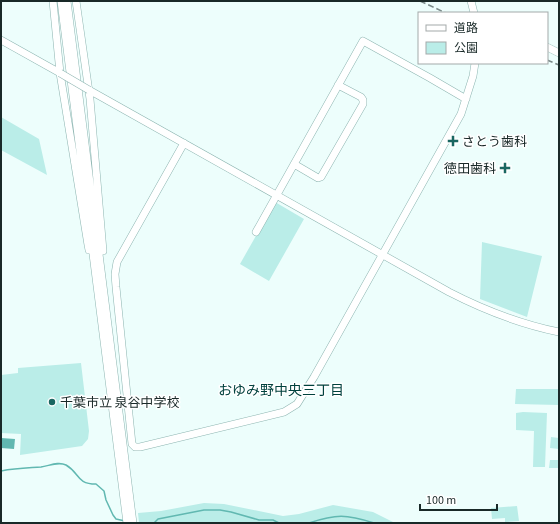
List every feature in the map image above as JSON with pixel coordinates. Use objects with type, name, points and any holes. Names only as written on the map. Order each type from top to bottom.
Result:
[{"type":"street","points":[[53,1],[60,73],[88,245],[95,263]]},
{"type":"street","points":[[61,1],[130,520]]},
{"type":"street","points":[[67,1],[103,285],[130,520]]},
{"type":"street","points":[[76,1],[89,90],[103,242],[103,285]]},
{"type":"street","points":[[471,1],[475,12]]},
{"type":"street","points":[[1,40],[473,304],[509,318],[559,332]]},
{"type":"street","points":[[256,232],[363,41],[466,99]]},
{"type":"street","points":[[548,48],[559,53]]},
{"type":"street","points":[[184,143],[117,262],[115,274],[118,319],[132,444],[135,447],[284,412],[297,404],[461,114],[473,76],[475,64]]},
{"type":"street","points":[[294,164],[318,178],[321,177],[363,104],[361,97],[338,85]]},
{"type":"green space","points":[[1,117],[39,139],[47,175],[1,150]]},
{"type":"green space","points":[[275,202],[304,219],[269,281],[240,264]]},
{"type":"green space","points":[[482,242],[542,256],[527,317],[480,299]]},
{"type":"green space","name":"千葉市立 泉谷中学校","points":[[81,363],[89,431],[88,439],[82,446],[20,455],[21,434],[1,433],[1,375],[18,373],[18,368]]},
{"type":"green space","points":[[516,389],[559,389],[559,405],[515,404]]},
{"type":"green space","points":[[516,413],[547,413],[545,467],[533,467],[534,431],[516,430]]},
{"type":"green space","points":[[551,437],[559,438],[559,449],[550,448]]},
{"type":"green space","points":[[550,460],[559,460],[559,468],[549,468]]},
{"type":"green space","points":[[204,503],[224,504],[283,516],[299,514],[333,505],[373,512],[395,523],[139,523],[138,513],[161,511]]},
{"type":"green space","points":[[517,506],[519,521],[505,522],[505,518],[492,519],[491,508]]},
{"type":"shaded area","points":[[1,438],[15,439],[14,449],[1,448]]},
{"type":"waterway","points":[[1,471],[57,464],[66,465],[81,480],[90,484],[96,484],[104,491],[106,500],[113,515],[116,519],[125,521]]},
{"type":"waterway","points":[[154,523],[158,519],[204,510],[220,510],[259,520],[273,520],[279,523]]},
{"type":"waterway","points":[[309,523],[341,516],[374,523]]},
{"type":"railway","points":[[420,1],[444,12]]},
{"type":"railway","points":[[548,60],[559,65]]},
{"type":"place","name":"さとう歯科","points":[[453,141]]},
{"type":"place","name":"徳田歯科","points":[[505,168]]},
{"type":"place","name":"千葉市立 泉谷中学校","points":[[52,402]]},
{"type":"district","name":"おゆみ野中央三丁目","points":[[281,390]]}]
